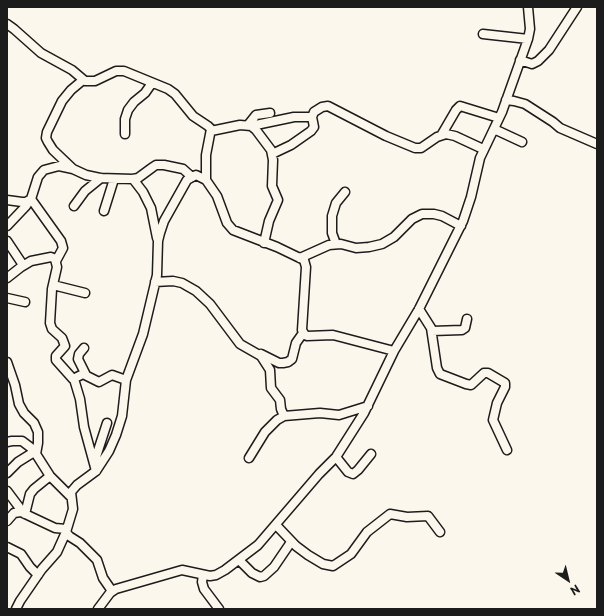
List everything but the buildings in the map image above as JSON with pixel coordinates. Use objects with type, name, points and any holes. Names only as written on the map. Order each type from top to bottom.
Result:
[{"type":"street","points":[[100,608],[112,591],[182,570],[203,576],[216,575],[258,545],[276,526],[319,474],[336,457],[368,406],[394,352],[419,309],[461,226],[471,197],[476,171],[483,149],[499,118],[528,39],[530,30],[528,7]]},
{"type":"street","points":[[520,60],[532,64],[538,62],[549,50],[574,8]]},
{"type":"street","points":[[7,24],[41,53],[76,73],[83,80],[88,82],[95,81],[116,71],[124,71],[175,94],[193,116],[208,126],[211,131],[206,155],[206,180]]},
{"type":"street","points":[[483,34],[528,39]]},
{"type":"street","points":[[73,169],[54,150],[46,138],[47,132],[62,101],[71,90],[83,80]]},
{"type":"street","points":[[125,134],[125,119],[128,110],[134,102],[145,93],[152,83]]},
{"type":"street","points":[[506,100],[525,104],[560,128],[597,144]]},
{"type":"street","points":[[272,154],[311,131],[314,127],[312,117],[314,112],[325,106],[331,107],[381,133],[415,148],[421,148],[442,134],[456,110],[460,106],[499,118]]},
{"type":"street","points":[[249,125],[256,115],[270,113]]},
{"type":"street","points":[[211,131],[294,117],[312,117]]},
{"type":"street","points":[[249,125],[256,130],[272,154],[272,186],[278,200],[266,230],[264,243]]},
{"type":"street","points":[[494,129],[522,142]]},
{"type":"street","points":[[442,134],[450,134],[483,149]]},
{"type":"street","points":[[7,226],[30,200],[38,177],[44,170],[53,166],[73,169],[86,175],[101,178],[133,179],[138,178],[153,167],[160,165],[183,169],[192,177]]},
{"type":"street","points":[[158,241],[164,221],[177,195],[187,180],[196,175],[206,180],[217,196],[230,228],[237,233],[300,258],[306,263],[302,318],[303,333],[296,343],[292,359],[285,363],[279,363],[262,354],[258,354]]},
{"type":"street","points":[[74,206],[85,191],[101,178]]},
{"type":"street","points":[[104,210],[114,179]]},
{"type":"street","points":[[16,609],[38,575],[57,552],[73,509],[71,497],[73,488],[109,451],[122,416],[126,380],[143,334],[158,268],[158,241],[151,208],[143,192],[133,179]]},
{"type":"street","points":[[336,244],[332,233],[332,216],[336,203],[344,192]]},
{"type":"street","points":[[7,200],[22,202],[30,200]]},
{"type":"street","points":[[30,200],[61,241],[62,248],[56,261],[57,267],[53,286],[50,323],[65,346],[55,358],[74,379],[80,398],[84,427],[95,467]]},
{"type":"street","points":[[300,258],[318,249],[336,244],[356,248],[382,244],[394,237],[417,215],[427,213],[442,216],[461,226]]},
{"type":"street","points":[[7,241],[24,265]]},
{"type":"street","points":[[7,278],[24,265],[35,260],[51,258],[56,261]]},
{"type":"street","points":[[155,282],[173,281],[182,283],[196,291],[210,304],[240,344],[258,354],[264,360],[270,370],[271,388],[280,400],[281,409],[284,416]]},
{"type":"street","points":[[53,286],[85,293]]},
{"type":"street","points":[[7,298],[25,302]]},
{"type":"street","points":[[419,309],[429,323],[432,331],[438,371],[440,374],[471,385],[484,373],[488,373],[505,383],[505,388],[497,403],[493,420],[507,450]]},
{"type":"street","points":[[432,331],[462,330],[465,328],[467,319]]},
{"type":"street","points":[[303,333],[308,336],[333,335],[394,352]]},
{"type":"street","points":[[84,348],[79,354],[78,359],[86,375]]},
{"type":"street","points":[[7,362],[10,379],[21,409],[34,423],[38,432],[38,443],[35,453],[18,462],[7,472]]},
{"type":"street","points":[[74,379],[83,374],[99,382],[112,375],[126,380]]},
{"type":"street","points":[[249,458],[265,432],[277,420],[284,416],[320,413],[339,415],[368,406]]},
{"type":"street","points":[[95,467],[108,423]]},
{"type":"street","points":[[7,442],[22,442],[30,447],[50,476],[71,497]]},
{"type":"street","points":[[336,457],[346,470],[353,474],[371,454]]},
{"type":"street","points":[[23,513],[30,494],[50,476]]},
{"type":"street","points":[[7,491],[23,513]]},
{"type":"street","points":[[7,521],[14,513],[23,513],[56,528],[66,530]]},
{"type":"street","points":[[276,526],[291,542],[323,564],[333,566],[351,554],[370,529],[390,514],[407,517],[428,516],[440,532]]},
{"type":"street","points":[[66,530],[69,536],[80,543],[94,557],[103,578],[112,591]]},
{"type":"street","points":[[239,560],[252,573],[260,577],[264,576],[274,567],[291,542]]},
{"type":"street","points":[[7,547],[21,554],[38,575]]},
{"type":"street","points":[[203,576],[202,582],[204,589],[219,609]]}]
